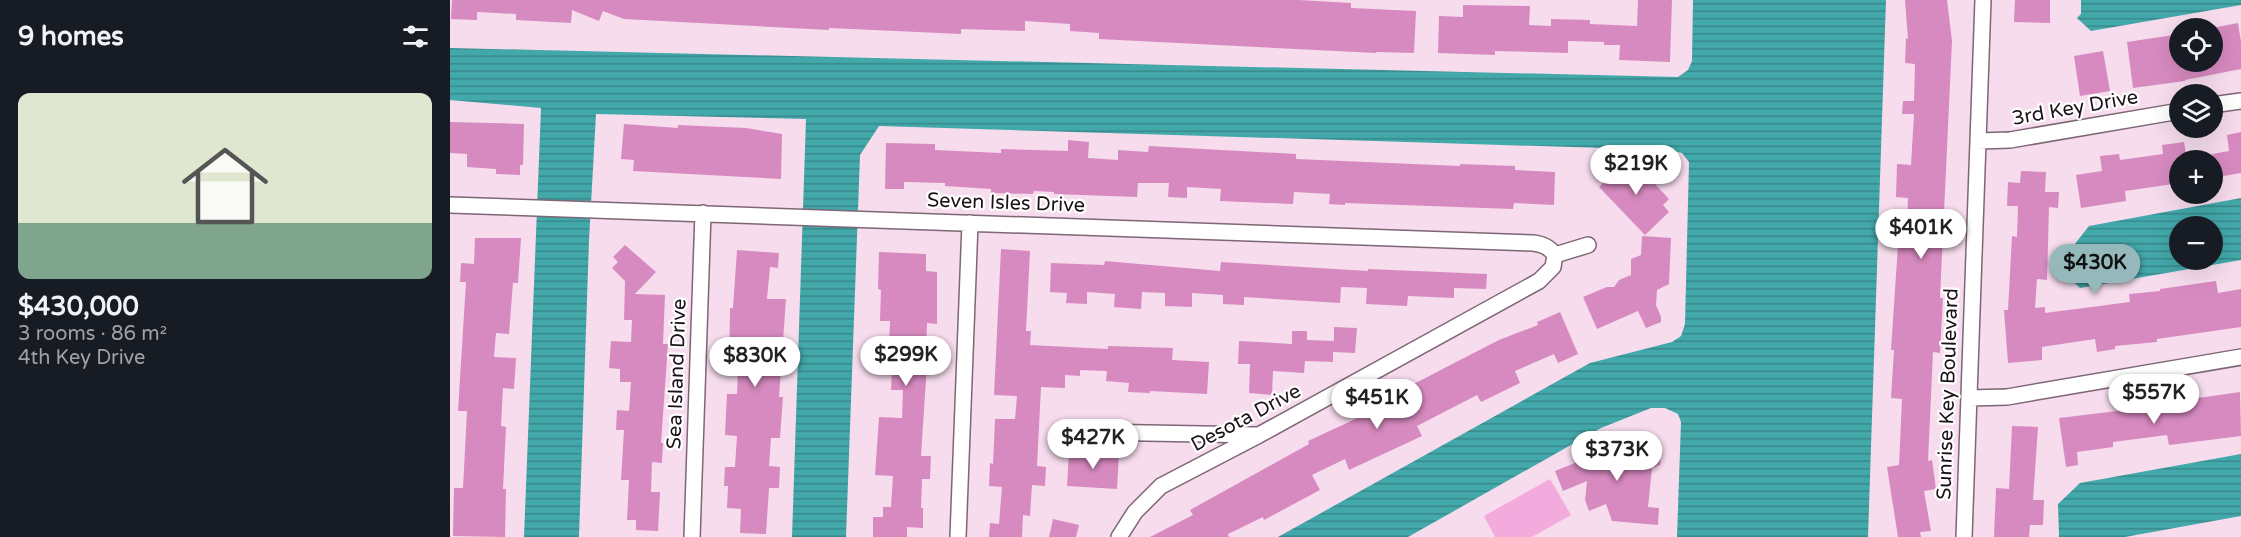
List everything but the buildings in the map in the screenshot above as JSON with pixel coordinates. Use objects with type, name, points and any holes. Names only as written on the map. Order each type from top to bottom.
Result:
[{"type":"street","name":"Sunrise Key Boulevard","points":[[1964,537],[1983,0]]},
{"type":"street","points":[[2223,103],[2241,100]]},
{"type":"street","name":"3rd Key Drive","points":[[1978,141],[2010,140],[2169,113]]},
{"type":"street","name":"Seven Isles Drive","points":[[450,205],[1533,243],[1543,244],[1555,255]]},
{"type":"street","name":"Sea Island Drive","points":[[692,537],[703,213]]},
{"type":"street","points":[[958,537],[970,223]]},
{"type":"street","points":[[1555,255],[1588,245]]},
{"type":"street","name":"Desota Drive","points":[[1119,537],[1135,512],[1161,486],[1259,435],[1539,281],[1553,267],[1555,255]]},
{"type":"street","points":[[1969,398],[2007,397],[2241,357]]},
{"type":"street","points":[[1092,432],[1259,435]]},
{"type":"shaded area","points":[[1550,479],[1571,515],[1532,537],[1495,537],[1484,516]]},
{"type":"water","points":[[1693,0],[1886,0],[1868,537],[1677,537],[1681,422],[1678,414],[1665,408],[1651,408],[1601,428],[1408,537],[1278,537],[1590,363],[1672,342],[1681,336],[1685,324],[1689,162],[1682,153],[1670,150],[879,126],[860,155],[846,537],[792,537],[806,119],[596,114],[589,240],[579,537],[524,537],[541,108],[450,100],[450,48],[1678,77],[1688,70],[1692,61]]},
{"type":"water","points":[[2081,0],[2241,0],[2241,5],[2091,31],[2077,18],[2081,14]]},
{"type":"water","points":[[2241,198],[2241,260],[2223,263],[2223,216],[2169,216],[2169,270],[2184,270],[2080,288],[2064,273],[2073,271],[2074,245],[2089,226],[2208,204],[2223,204],[2223,201]]},
{"type":"water","points":[[2241,454],[2241,516],[2125,537],[2059,537],[2058,504],[2080,483]]}]
